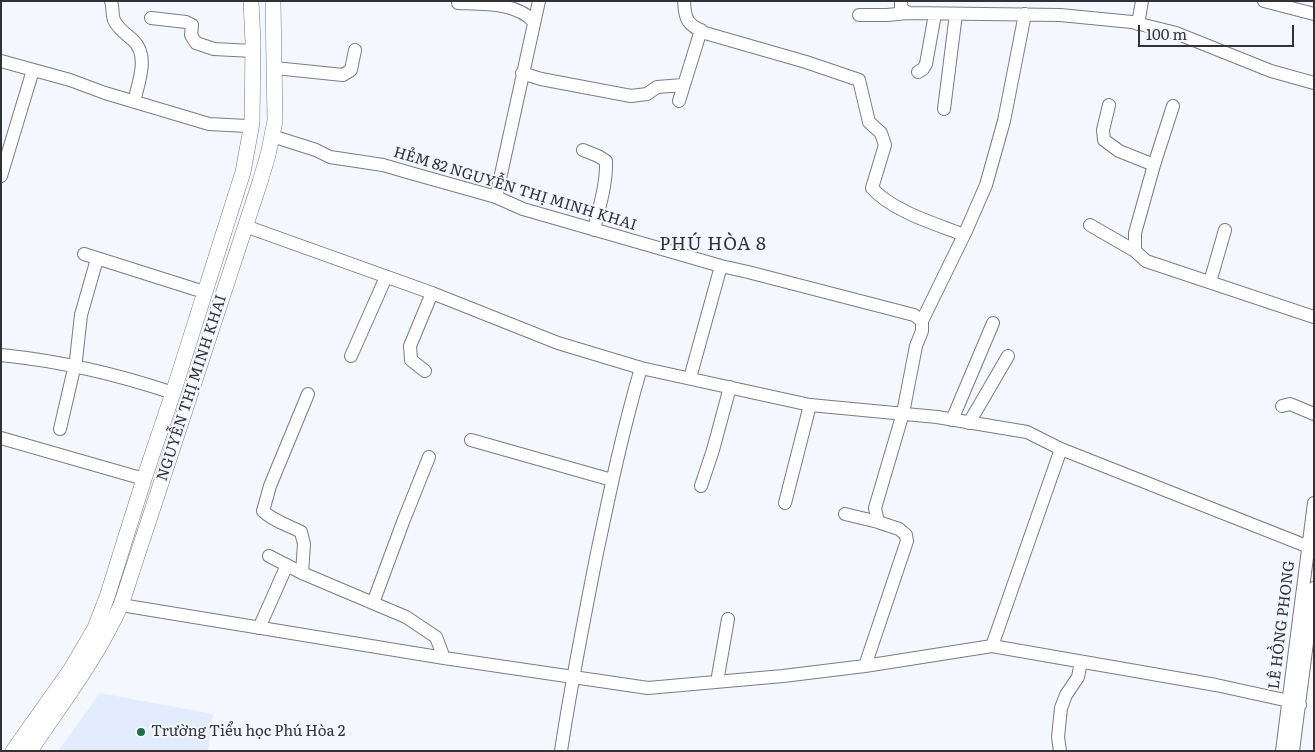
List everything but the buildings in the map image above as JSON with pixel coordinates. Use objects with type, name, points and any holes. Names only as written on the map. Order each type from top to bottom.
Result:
[{"type":"main road","name":"NGUYỄN THỊ MINH KHAI","points":[[13,751],[71,669],[94,628],[107,597],[173,393],[243,172],[252,123],[253,51],[251,1]]},
{"type":"main road","name":"NGUYỄN THỊ MINH KHAI","points":[[30,751],[91,662],[108,634],[121,605],[245,226],[268,155],[275,121],[273,1]]},
{"type":"street","points":[[111,1],[114,20],[124,34],[134,41],[143,54],[134,102]]},
{"type":"street","points":[[496,197],[539,1]]},
{"type":"street","points":[[684,1],[684,12],[690,25],[701,30],[859,80],[869,122],[882,133],[885,145],[872,188],[881,199],[964,235]]},
{"type":"street","points":[[901,1],[901,8],[908,13]]},
{"type":"street","points":[[1138,24],[1142,1]]},
{"type":"street","points":[[1264,1],[1314,14]]},
{"type":"street","points":[[458,3],[503,4],[527,13],[534,22]]},
{"type":"street","points":[[859,15],[886,16],[908,13],[1060,14],[1138,24],[1176,33],[1271,71],[1314,83]]},
{"type":"street","points":[[918,72],[926,64],[935,14]]},
{"type":"street","points":[[944,108],[956,14]]},
{"type":"street","points":[[878,522],[875,508],[903,414],[916,346],[922,331],[922,321],[986,185],[1004,121],[1025,14]]},
{"type":"street","points":[[151,18],[186,22],[192,25],[191,35],[196,43],[214,49],[253,51]]},
{"type":"street","points":[[679,102],[701,30]]},
{"type":"street","points":[[275,68],[343,75],[351,70],[355,50]]},
{"type":"street","points":[[1,61],[70,80],[134,102],[209,124],[247,126],[252,123]]},
{"type":"street","points":[[1,176],[33,70]]},
{"type":"street","points":[[522,73],[541,79],[631,96],[647,94],[657,87],[683,85]]},
{"type":"street","points":[[1109,106],[1103,130],[1104,140],[1119,151],[1154,165]]},
{"type":"street","points":[[1135,251],[1134,233],[1173,106]]},
{"type":"street","name":"HẺM 82 NGUYỄN THỊ MINH KHAI","points":[[272,136],[316,150],[330,157],[383,165],[496,197],[523,209],[594,230],[721,266],[914,316],[922,321]]},
{"type":"street","points":[[583,150],[606,161],[604,186],[594,230]]},
{"type":"street","points":[[1090,225],[1135,251],[1146,261],[1314,317]]},
{"type":"street","points":[[245,226],[432,293],[558,343],[641,368],[810,404],[952,420],[1027,432],[1061,449],[1311,548]]},
{"type":"street","points":[[1210,282],[1225,230]]},
{"type":"street","points":[[84,254],[204,292]]},
{"type":"street","points":[[60,428],[75,365],[81,315],[97,259]]},
{"type":"street","points":[[690,378],[721,266]]},
{"type":"street","points":[[351,356],[386,276]]},
{"type":"street","points":[[425,371],[411,360],[410,346],[432,293]]},
{"type":"street","points":[[952,420],[990,335],[993,323]]},
{"type":"street","points":[[1,355],[75,365],[134,380],[173,393]]},
{"type":"street","points":[[970,423],[1008,356]]},
{"type":"street","points":[[561,751],[572,677],[612,480],[627,414],[641,368]]},
{"type":"street","points":[[701,486],[730,387]]},
{"type":"street","points":[[302,573],[304,544],[301,532],[270,518],[263,511],[270,486],[308,394]]},
{"type":"street","points":[[785,503],[810,404]]},
{"type":"street","points":[[1282,406],[1290,404],[1314,414]]},
{"type":"street","points":[[1,438],[144,479]]},
{"type":"street","points":[[471,440],[612,480]]},
{"type":"street","points":[[992,646],[1061,449]]},
{"type":"street","points":[[374,602],[429,457]]},
{"type":"street","name":"LÊ HỒNG PHONG","points":[[1293,751],[1295,703],[1314,503]]},
{"type":"street","points":[[845,514],[899,529],[906,535],[907,541],[865,666]]},
{"type":"street","points":[[269,556],[302,573],[406,617],[436,637],[444,658]]},
{"type":"street","points":[[259,628],[287,566]]},
{"type":"street","name":"LÊ HỒNG PHONG","points":[[1282,751],[1295,703],[1314,588]]},
{"type":"street","points":[[121,605],[444,658],[648,688],[865,666],[992,646],[1216,685],[1295,703]]},
{"type":"street","points":[[717,682],[728,619]]},
{"type":"street","points":[[1060,751],[1058,737],[1061,708],[1066,695],[1078,678],[1081,662]]},
{"type":"shaded area","name":"Trường Tiểu học Phú Hòa 2","points":[[100,693],[213,714],[208,751],[58,751]]},
{"type":"place","name":"Trường Tiểu học Phú Hòa 2","points":[[141,732]]},
{"type":"district","name":"PHÚ HÒA 8","points":[[713,245]]}]
